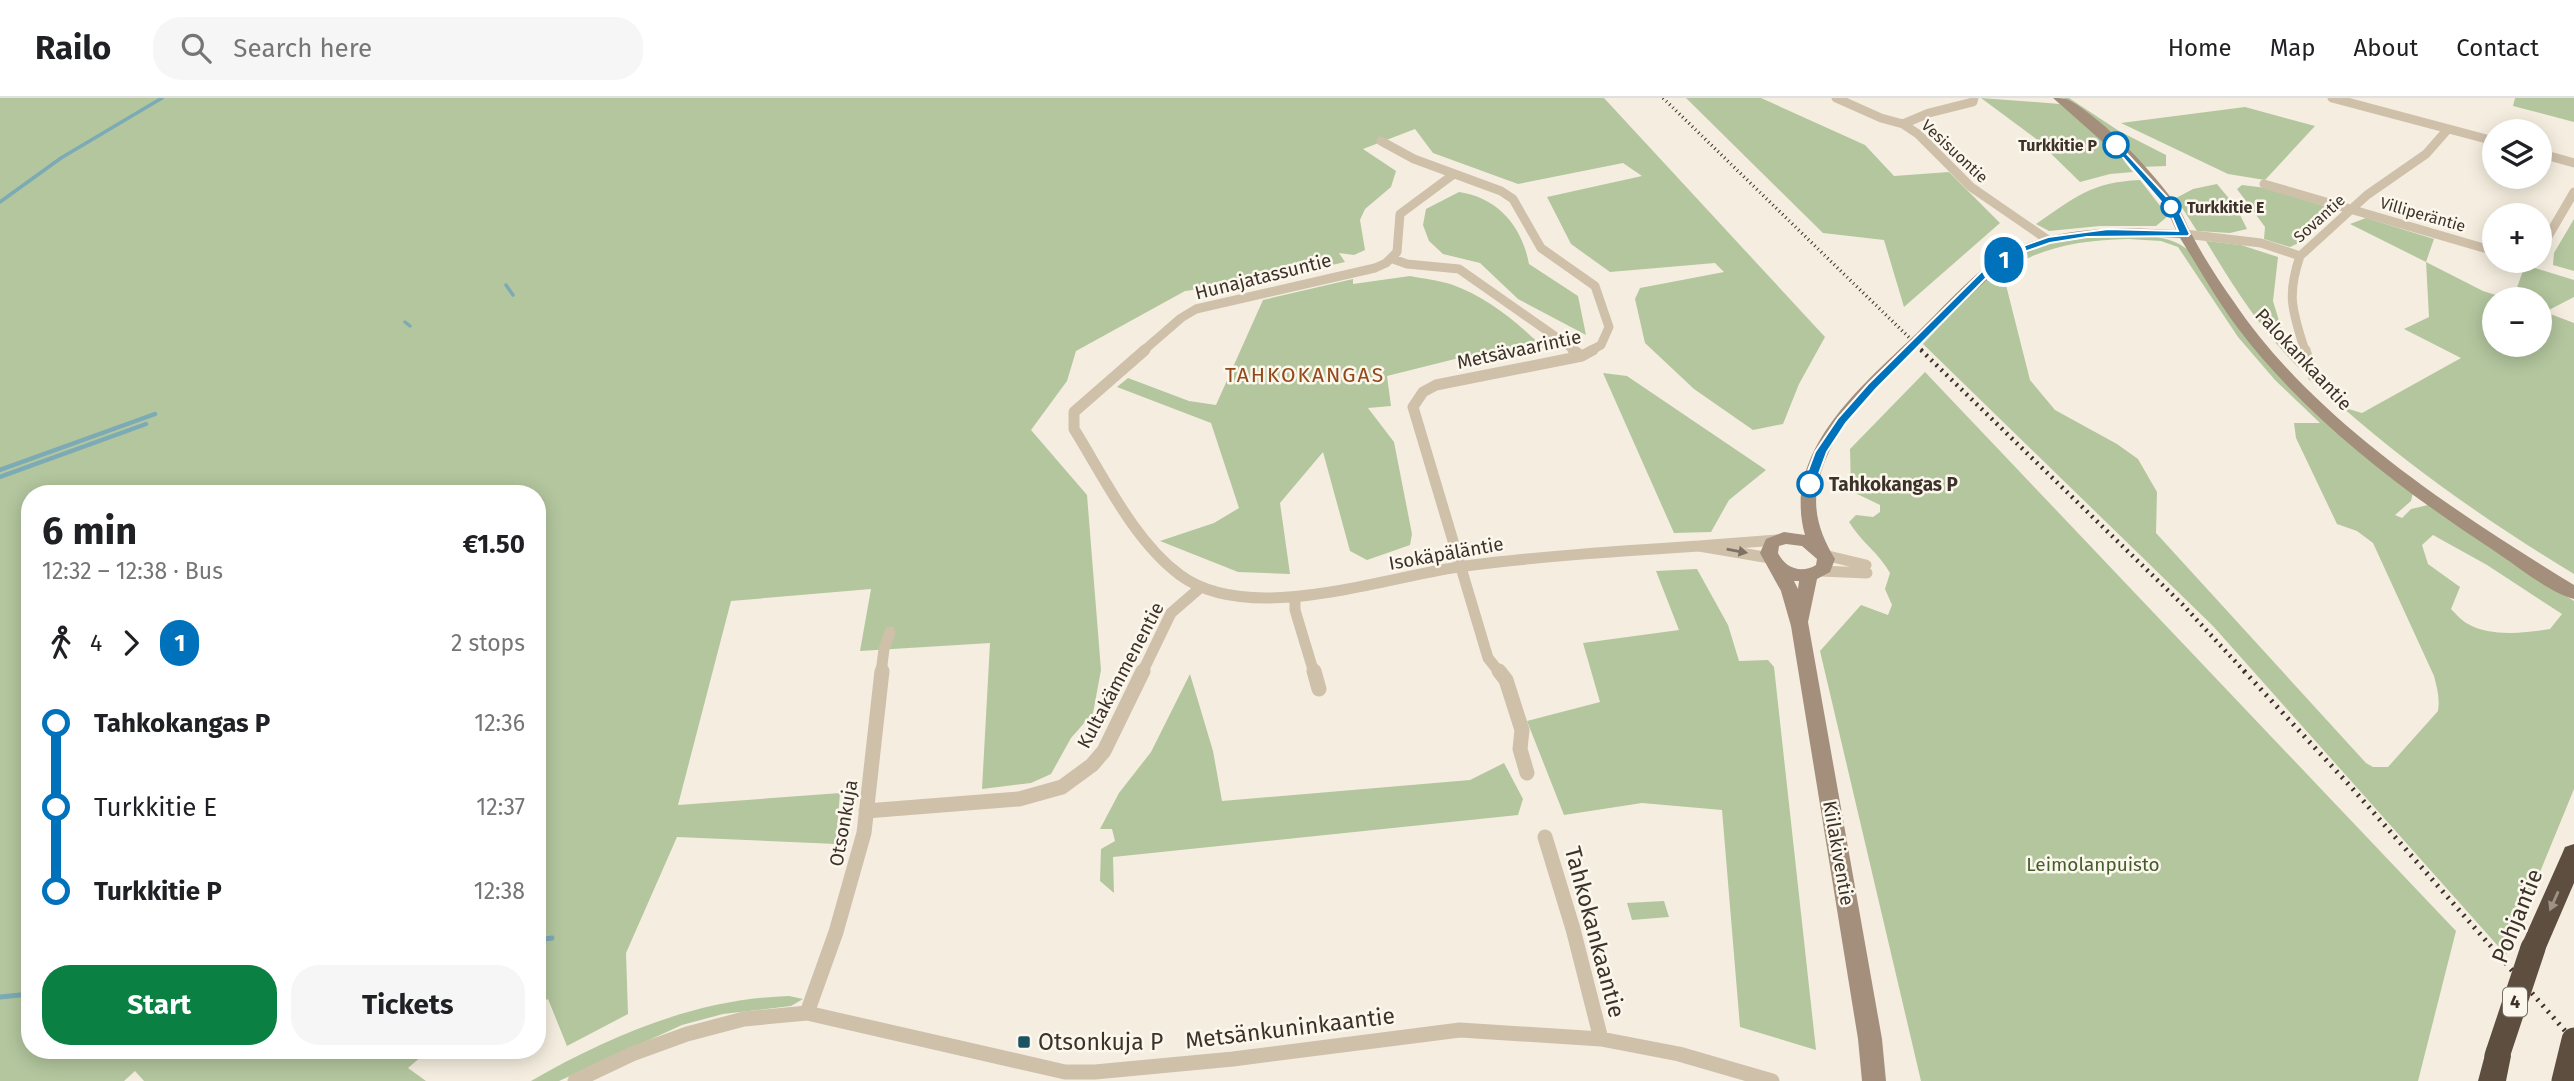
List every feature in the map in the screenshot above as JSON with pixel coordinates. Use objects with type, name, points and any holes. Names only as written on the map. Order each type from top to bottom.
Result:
[{"type":"highway","name":"Pohjantie","points":[[2494,1069],[2533,948],[2574,854]]},
{"type":"highway","points":[[2564,1081],[2574,1040]]},
{"type":"street","name":"Vesisuontie","points":[[1836,98],[1881,118],[1903,124],[1927,141],[1971,187],[2048,240]]},
{"type":"street","points":[[1903,124],[1929,113],[1973,102],[1974,98]]},
{"type":"street","name":"Palokankaantie","points":[[2059,98],[2116,145],[2174,211],[2185,234],[2250,334],[2298,386],[2353,437],[2428,497],[2574,593]]},
{"type":"street","points":[[2332,98],[2482,138]]},
{"type":"street","name":"Sovantie","points":[[2185,234],[2261,243],[2300,256],[2375,188],[2429,153],[2442,141],[2448,129]]},
{"type":"street","name":"Metsävaarintie","points":[[1381,141],[1414,159],[1501,191],[1513,199],[1541,248],[1595,286],[1609,327],[1601,345],[1582,356],[1436,385],[1418,397],[1412,412],[1488,658],[1506,680],[1522,730],[1520,749],[1527,773]]},
{"type":"street","points":[[2552,157],[2574,163]]},
{"type":"street","points":[[1454,174],[1400,214],[1400,250],[1393,259],[1407,264],[1459,269],[1582,356]]},
{"type":"street","name":"Villiperäntie","points":[[2264,184],[2482,248]]},
{"type":"street","points":[[2552,230],[2574,192]]},
{"type":"street","name":"Kiilakiventie","points":[[1874,1081],[1870,1039],[1800,626],[1790,592],[1769,548],[1790,531],[1821,452],[1842,421],[1872,387],[1989,270],[2015,252],[2048,240],[2108,232],[2185,234]]},
{"type":"street","points":[[2300,256],[2291,282],[2292,309],[2313,376]]},
{"type":"street","name":"Hunajatassuntie","points":[[1201,587],[1165,567],[1150,549],[1074,429],[1074,412],[1181,317],[1196,309],[1375,268],[1393,259]]},
{"type":"street","name":"Kiilakiventie","points":[[1800,626],[1818,562],[1809,525],[1810,484]]},
{"type":"street","points":[[1780,539],[1799,538],[1818,562]]},
{"type":"street","name":"Isokäpäläntie","points":[[1201,587],[1245,595],[1295,597],[1336,593],[1460,567],[1780,539]]},
{"type":"street","name":"Isokäpäläntie","points":[[1699,546],[1775,563]]},
{"type":"street","points":[[1775,563],[1794,575],[1818,562],[1867,569]]},
{"type":"street","name":"Kultakämmenentie","points":[[866,811],[1019,799],[1040,795],[1077,778],[1104,751],[1171,613],[1201,587]]},
{"type":"street","points":[[1295,597],[1295,610],[1319,689]]},
{"type":"street","name":"Otsonkuja","points":[[807,1013],[857,864],[866,811],[884,649],[890,632]]},
{"type":"street","name":"Tahkokankaantie","points":[[1545,837],[1573,929],[1601,1039]]},
{"type":"street","name":"Metsänkuninkaantie","points":[[575,1081],[684,1033],[723,1021],[767,1014],[807,1013],[1065,1072],[1095,1072],[1233,1059],[1460,1030],[1601,1039],[1679,1054],[1772,1081]]},
{"type":"green space","points":[[0,98],[1604,98],[1825,337],[1799,384],[1783,424],[1753,430],[1694,389],[1645,343],[1635,299],[1640,288],[1724,272],[1715,263],[1610,272],[1571,244],[1547,197],[1642,176],[1623,163],[1518,184],[1433,153],[1415,129],[1363,149],[1396,171],[1391,187],[1365,209],[1360,220],[1365,250],[1354,255],[1339,253],[1345,262],[1262,281],[1185,291],[1076,351],[1067,381],[1031,430],[1087,495],[1101,670],[1093,713],[1071,738],[1051,774],[1031,783],[982,789],[990,643],[860,651],[871,589],[731,601],[678,805],[840,793],[836,844],[677,837],[626,953],[628,1014],[567,1046],[548,999],[546,1000],[546,485],[21,485],[21,1059],[418,1059],[408,1068],[426,1081],[144,1081],[135,1071],[124,1081],[0,1081]]},
{"type":"green space","points":[[1686,98],[1761,98],[1865,145],[1894,176],[1949,172],[2000,223],[1904,307],[1884,240],[1823,233]]},
{"type":"green space","points":[[1981,98],[2060,104],[2119,155],[2133,172],[2110,174],[2080,182],[2035,138]]},
{"type":"green space","points":[[2064,98],[2069,98],[2119,131],[2166,155],[2166,166],[2140,167],[2101,128]]},
{"type":"green space","points":[[2515,98],[2574,98],[2574,122],[2513,106]]},
{"type":"green space","points":[[2245,107],[2315,126],[2265,180],[2228,174],[2121,123]]},
{"type":"green space","points":[[2140,180],[2168,216],[2156,226],[2100,226],[2049,231],[2036,224],[2084,193],[2108,184]]},
{"type":"green space","points":[[2217,184],[2236,207],[2247,229],[2230,233],[2197,231],[2176,198],[2193,189]]},
{"type":"green space","points":[[2242,185],[2266,188],[2334,209],[2303,241],[2290,247],[2264,239],[2265,227],[2237,189]]},
{"type":"green space","points":[[1459,192],[1473,195],[1497,208],[1521,238],[1529,264],[1578,296],[1586,335],[1518,299],[1480,263],[1443,254],[1429,241],[1423,225],[1426,209]]},
{"type":"green space","points":[[2366,218],[2434,239],[2426,262],[2350,224]]},
{"type":"green space","points":[[2574,219],[2574,271],[2553,265],[2554,253]]},
{"type":"green space","points":[[2111,235],[2162,238],[2190,251],[2244,333],[2413,493],[2411,501],[2395,515],[2402,518],[2411,509],[2428,505],[2574,601],[2574,789],[2506,955],[2213,626],[1923,344],[1981,284],[2020,255],[2052,243]],"holes":[[[2093,241],[2161,241],[2178,247],[2238,337],[2275,380],[2320,423],[2294,423],[2296,438],[2337,524],[2357,531],[2373,543],[2434,676],[2437,689],[2438,711],[2388,767],[2373,767],[2366,763],[2156,533],[2157,492],[2138,459],[2117,444],[2055,410],[2030,380],[2005,281],[1998,275],[2013,265],[2060,247]],[[2433,535],[2487,565],[2562,614],[2550,629],[2530,632],[2487,631],[2466,623],[2451,609],[2460,587],[2428,564],[2422,545]]]},
{"type":"green space","points":[[2206,241],[2241,245],[2278,257],[2273,301],[2283,334],[2299,368],[2272,339],[2249,308]]},
{"type":"green space","points":[[2426,262],[2482,290],[2482,357],[2552,357],[2552,315],[2574,323],[2574,574],[2455,496],[2397,453],[2342,407],[2362,413],[2461,358],[2404,329],[2429,317]]},
{"type":"green space","points":[[2522,273],[2551,273],[2574,280],[2574,297],[2552,308],[2552,287],[2517,287]]},
{"type":"green space","points":[[1410,276],[1448,283],[1478,296],[1513,320],[1544,348],[1455,359],[1387,376],[1391,406],[1368,408],[1394,442],[1412,534],[1410,545],[1367,560],[1350,551],[1323,452],[1280,503],[1290,574],[1238,572],[1160,541],[1214,523],[1239,508],[1211,423],[1117,387],[1128,378],[1189,401],[1216,405],[1263,300],[1353,279],[1353,284]]},
{"type":"green space","name":"Leimolanpuisto","points":[[1925,372],[2456,931],[2418,1081],[1921,1081],[1820,651],[1861,605],[1888,615],[1892,605],[1885,589],[1890,573],[1849,522],[1856,515],[1873,517],[1880,512],[1880,505],[1851,491],[1850,449]]},
{"type":"green space","points":[[1603,373],[1627,376],[1766,470],[1729,500],[1711,532],[1674,533]]},
{"type":"green space","points":[[1697,569],[1728,625],[1739,661],[1768,660],[1774,667],[1816,1050],[1740,1027],[1722,810],[1642,803],[1564,815],[1527,721],[1600,702],[1583,643],[1679,630],[1656,571]]},
{"type":"green space","points":[[1190,674],[1213,751],[1222,801],[1470,780],[1504,763],[1523,799],[1518,815],[1113,857],[1114,893],[1100,881],[1101,849],[1115,841],[1112,829],[1100,829],[1119,793],[1151,752]]},
{"type":"green space","points":[[1664,901],[1669,917],[1632,920],[1627,903]]},
{"type":"green space","points":[[789,996],[803,999],[791,1006],[723,1014],[682,1025],[559,1081],[531,1081],[592,1049],[655,1022],[721,1004]]},
{"type":"waterway","points":[[0,202],[61,158],[162,98]]},
{"type":"waterway","points":[[506,285],[513,295]]},
{"type":"waterway","points":[[405,322],[410,326]]},
{"type":"waterway","points":[[0,470],[155,414]]},
{"type":"waterway","points":[[0,477],[146,424]]},
{"type":"waterway","points":[[546,939],[552,938]]},
{"type":"waterway","points":[[0,997],[21,995]]},
{"type":"railway","points":[[1663,98],[1923,351]]},
{"type":"railway","points":[[1921,350],[2183,605],[2246,673]]},
{"type":"railway","points":[[2244,671],[2352,788],[2574,1041]]},
{"type":"bus line","name":"1","points":[[1810,484],[1821,452],[1842,421],[1872,387],[1989,270],[2015,252],[2066,236],[2108,232],[2185,234],[2174,211],[2157,189],[2116,145]]},
{"type":"place","name":"Turkkitie P","points":[[2116,145]]},
{"type":"place","name":"Turkkitie E","points":[[2171,207]]},
{"type":"place","name":"Tahkokangas P","points":[[1810,484]]},
{"type":"place","name":"Otsonkuja P","points":[[1024,1042]]},
{"type":"district","name":"TAHKOKANGAS","points":[[1305,375]]}]
